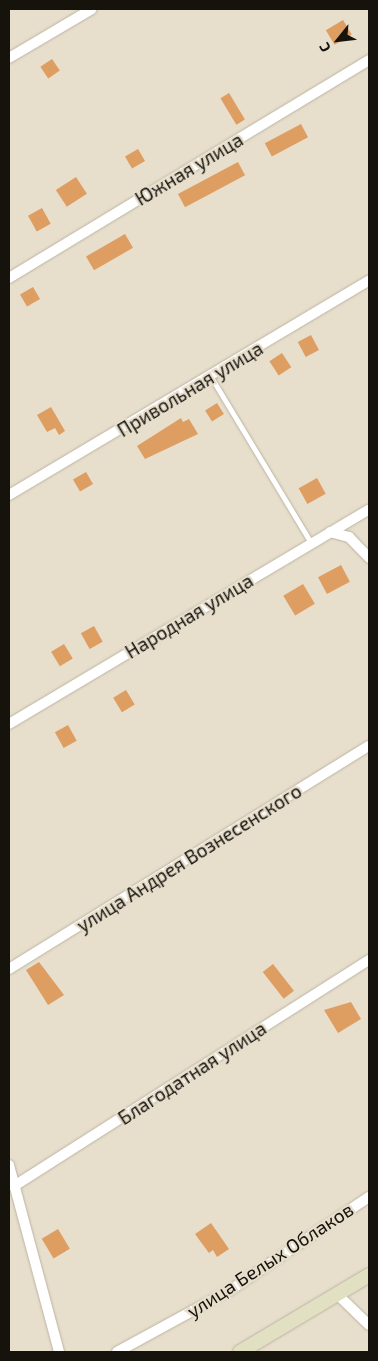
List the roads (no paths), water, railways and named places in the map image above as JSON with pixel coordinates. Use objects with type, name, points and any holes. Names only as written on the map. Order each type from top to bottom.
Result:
[{"type":"street","points":[[9,58],[92,9]]},
{"type":"street","name":"Южная улица","points":[[9,278],[369,60]]},
{"type":"street","name":"Привольная улица","points":[[9,494],[211,377],[369,280]]},
{"type":"street","name":"Народная улица","points":[[9,724],[369,509]]},
{"type":"street","points":[[330,532],[348,537],[369,558]]},
{"type":"street","name":"улица Андрея Вознесенского","points":[[9,969],[369,746]]},
{"type":"street","name":"Благодатная улица","points":[[14,1186],[369,960]]},
{"type":"street","points":[[9,1165],[59,1352]]},
{"type":"street","name":"улица Белых Облаков","points":[[117,1352],[229,1291],[369,1197]]},
{"type":"street","points":[[240,1352],[369,1275]]},
{"type":"street","points":[[338,1295],[369,1325]]},
{"type":"lane","points":[[211,377],[311,543]]}]
